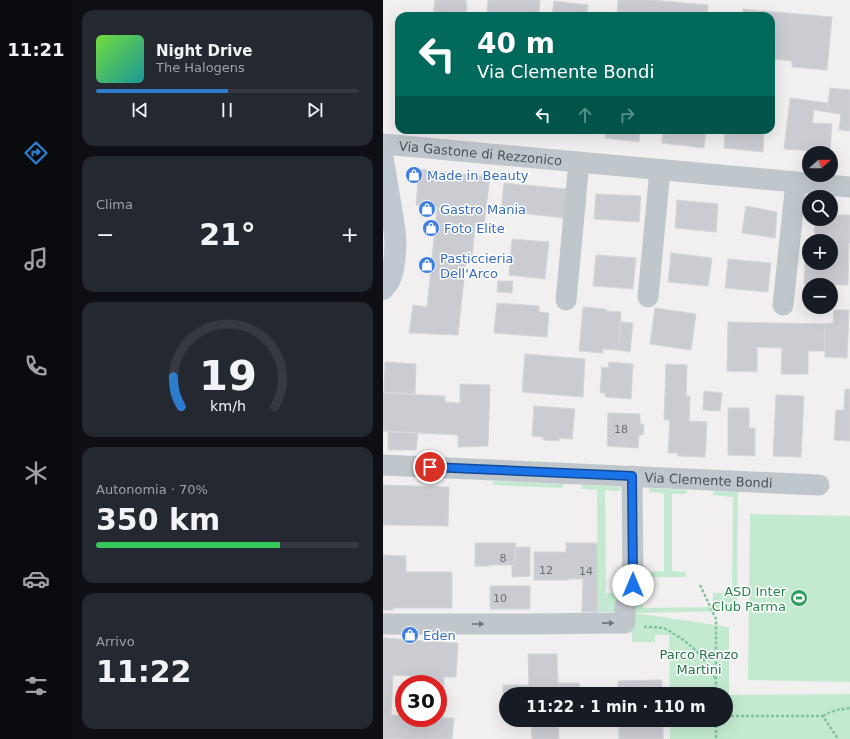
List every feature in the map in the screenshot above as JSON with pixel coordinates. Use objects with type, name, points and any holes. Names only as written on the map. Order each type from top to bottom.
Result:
[{"type":"main road","points":[[383,160],[388,213],[395,236],[394,264],[385,289]]},
{"type":"street","name":"Via Gastone di Rezzonico","points":[[383,144],[850,187]]},
{"type":"street","name":"Via Gastone di Rezzonico","points":[[566,300],[579,162]]},
{"type":"street","points":[[648,297],[659,170]]},
{"type":"street","points":[[783,305],[796,182]]},
{"type":"street","name":"Via Clemente Bondi","points":[[383,465],[819,485]]},
{"type":"street","points":[[383,624],[625,623],[625,607],[633,585],[632,476]]},
{"type":"path","points":[[701,585],[717,619],[716,687]]},
{"type":"path","points":[[638,627],[663,628],[678,636],[701,656],[709,666],[716,679]]},
{"type":"path","points":[[733,716],[823,716],[836,710],[850,708]]},
{"type":"path","points":[[823,716],[838,739]]},
{"type":"path","points":[[716,727],[716,739]]},
{"type":"green space","points":[[494,481],[563,484],[563,488],[493,485]]},
{"type":"green space","points":[[582,485],[620,487],[620,491],[605,490],[606,593],[621,593],[615,612],[598,612],[597,490],[582,489]]},
{"type":"green space","points":[[649,488],[687,490],[686,494],[672,494],[672,571],[686,572],[686,577],[649,577],[649,572],[664,571],[664,493],[649,492]]},
{"type":"green space","name":"Parco Renzo Martini","points":[[714,491],[738,492],[737,611],[635,613],[729,627],[729,687],[670,687],[669,635],[655,635],[655,642],[632,642],[632,608],[639,593],[642,593],[643,608],[713,607],[713,593],[732,593],[733,497],[713,495]]},
{"type":"green space","name":"ASD Inter Club Parma","points":[[750,514],[850,516],[850,682],[748,680]]},
{"type":"green space","name":"Parco Renzo Martini","points":[[850,694],[850,739],[670,739],[670,727],[733,727],[733,695]]},
{"type":"building","points":[[435,0],[466,0],[466,12],[434,12]]},
{"type":"building","points":[[488,0],[540,0],[539,12],[487,12]]},
{"type":"building","points":[[618,0],[652,0],[708,5],[707,12],[617,12]]},
{"type":"building","points":[[554,1],[588,5],[587,12],[553,12]]},
{"type":"building","points":[[743,9],[832,17],[827,70],[792,67],[792,61],[775,59],[775,12],[743,12]]},
{"type":"building","points":[[830,88],[850,90],[850,131],[839,130],[841,114],[827,112]]},
{"type":"building","points":[[790,98],[828,103],[827,112],[814,110],[812,123],[832,124],[830,146],[802,146],[802,150],[784,149]]},
{"type":"building","points":[[606,134],[640,134],[639,142],[605,138]]},
{"type":"building","points":[[663,134],[706,134],[704,148],[662,143]]},
{"type":"building","points":[[725,134],[764,134],[763,152],[724,148]]},
{"type":"building","points":[[419,169],[490,177],[484,224],[475,224],[472,261],[466,261],[458,335],[409,333],[413,305],[427,307],[437,207],[416,205]]},
{"type":"building","points":[[504,183],[567,189],[564,218],[501,211]]},
{"type":"building","points":[[596,194],[641,196],[639,222],[594,219]]},
{"type":"building","points":[[677,200],[718,204],[716,232],[675,228]]},
{"type":"building","points":[[746,206],[777,212],[775,238],[742,233]]},
{"type":"building","points":[[838,215],[850,215],[848,285],[838,285],[838,278],[804,278],[805,270],[838,270],[838,234],[814,234],[815,226],[838,226]]},
{"type":"building","points":[[512,239],[549,242],[545,279],[509,275]]},
{"type":"building","points":[[671,253],[712,258],[708,286],[668,282]]},
{"type":"building","points":[[596,255],[636,258],[633,289],[593,286]]},
{"type":"building","points":[[728,259],[771,263],[768,292],[725,288]]},
{"type":"building","points":[[498,281],[513,281],[512,293],[497,292]]},
{"type":"building","points":[[497,303],[539,306],[539,312],[549,313],[547,337],[494,333]]},
{"type":"building","points":[[583,307],[621,312],[618,350],[603,349],[603,353],[579,351]]},
{"type":"building","points":[[655,308],[696,314],[691,350],[650,344]]},
{"type":"building","points":[[838,310],[849,310],[847,358],[825,357],[825,324],[833,323],[834,314],[838,314]]},
{"type":"building","points":[[621,322],[633,323],[630,352],[618,350]]},
{"type":"building","points":[[728,322],[825,324],[825,351],[808,351],[808,374],[781,374],[782,348],[757,347],[757,372],[727,371]]},
{"type":"building","points":[[525,354],[585,359],[583,397],[522,392]]},
{"type":"building","points":[[385,362],[416,364],[415,394],[384,392]]},
{"type":"building","points":[[609,362],[633,364],[631,399],[605,397],[605,393],[600,393],[602,367],[608,368]]},
{"type":"building","points":[[666,364],[687,365],[686,396],[690,396],[689,421],[707,422],[705,457],[678,456],[678,453],[668,453],[670,420],[664,420]]},
{"type":"building","points":[[460,384],[490,385],[488,446],[458,447],[458,435],[383,431],[383,393],[445,396],[445,402],[460,403]]},
{"type":"building","points":[[845,389],[850,389],[850,441],[834,440],[836,410],[844,410]]},
{"type":"building","points":[[704,391],[722,393],[720,411],[703,410]]},
{"type":"building","points":[[776,395],[804,396],[801,457],[773,456]]},
{"type":"building","points":[[534,406],[575,409],[572,439],[559,438],[559,441],[543,440],[543,437],[532,436]]},
{"type":"building","points":[[728,408],[749,408],[749,428],[755,428],[755,456],[728,455]]},
{"type":"building","points":[[608,413],[640,414],[640,424],[644,424],[643,435],[639,435],[638,448],[607,446]]},
{"type":"building","points":[[388,432],[418,433],[416,450],[388,450]]},
{"type":"building","points":[[383,485],[449,487],[448,526],[383,525]]},
{"type":"building","points":[[475,543],[516,543],[515,565],[475,566]]},
{"type":"building","points":[[566,543],[597,543],[598,612],[582,612],[583,579],[534,580],[534,552],[566,552]]},
{"type":"building","points":[[515,547],[530,547],[530,576],[512,577],[512,565],[515,565]]},
{"type":"building","points":[[383,555],[406,556],[406,572],[452,572],[452,608],[393,608],[393,610],[383,610]]},
{"type":"building","points":[[490,586],[530,586],[530,609],[490,609]]},
{"type":"building","points":[[383,638],[458,643],[456,677],[447,677],[447,675],[393,675],[391,715],[395,715],[395,727],[447,727],[447,718],[454,718],[452,739],[383,739]]},
{"type":"building","points":[[528,654],[557,654],[558,683],[579,683],[579,687],[503,687],[503,685],[529,685]]},
{"type":"building","points":[[662,680],[662,687],[618,687],[618,681]]},
{"type":"building","points":[[531,727],[558,727],[559,739],[532,739]]},
{"type":"building","points":[[619,727],[663,727],[663,739],[619,739]]},
{"type":"place","name":"Made in Beauty","points":[[414,175]]},
{"type":"place","name":"Gastro Mania","points":[[427,209]]},
{"type":"place","name":"Foto Elite","points":[[431,228]]},
{"type":"place","name":"Pasticcieria Dell'Arco","points":[[427,265]]},
{"type":"place","name":"ASD Inter Club Parma","points":[[799,598]]},
{"type":"place","name":"Eden","points":[[410,635]]},
{"type":"route","points":[[430,467],[632,476],[633,585]]}]
